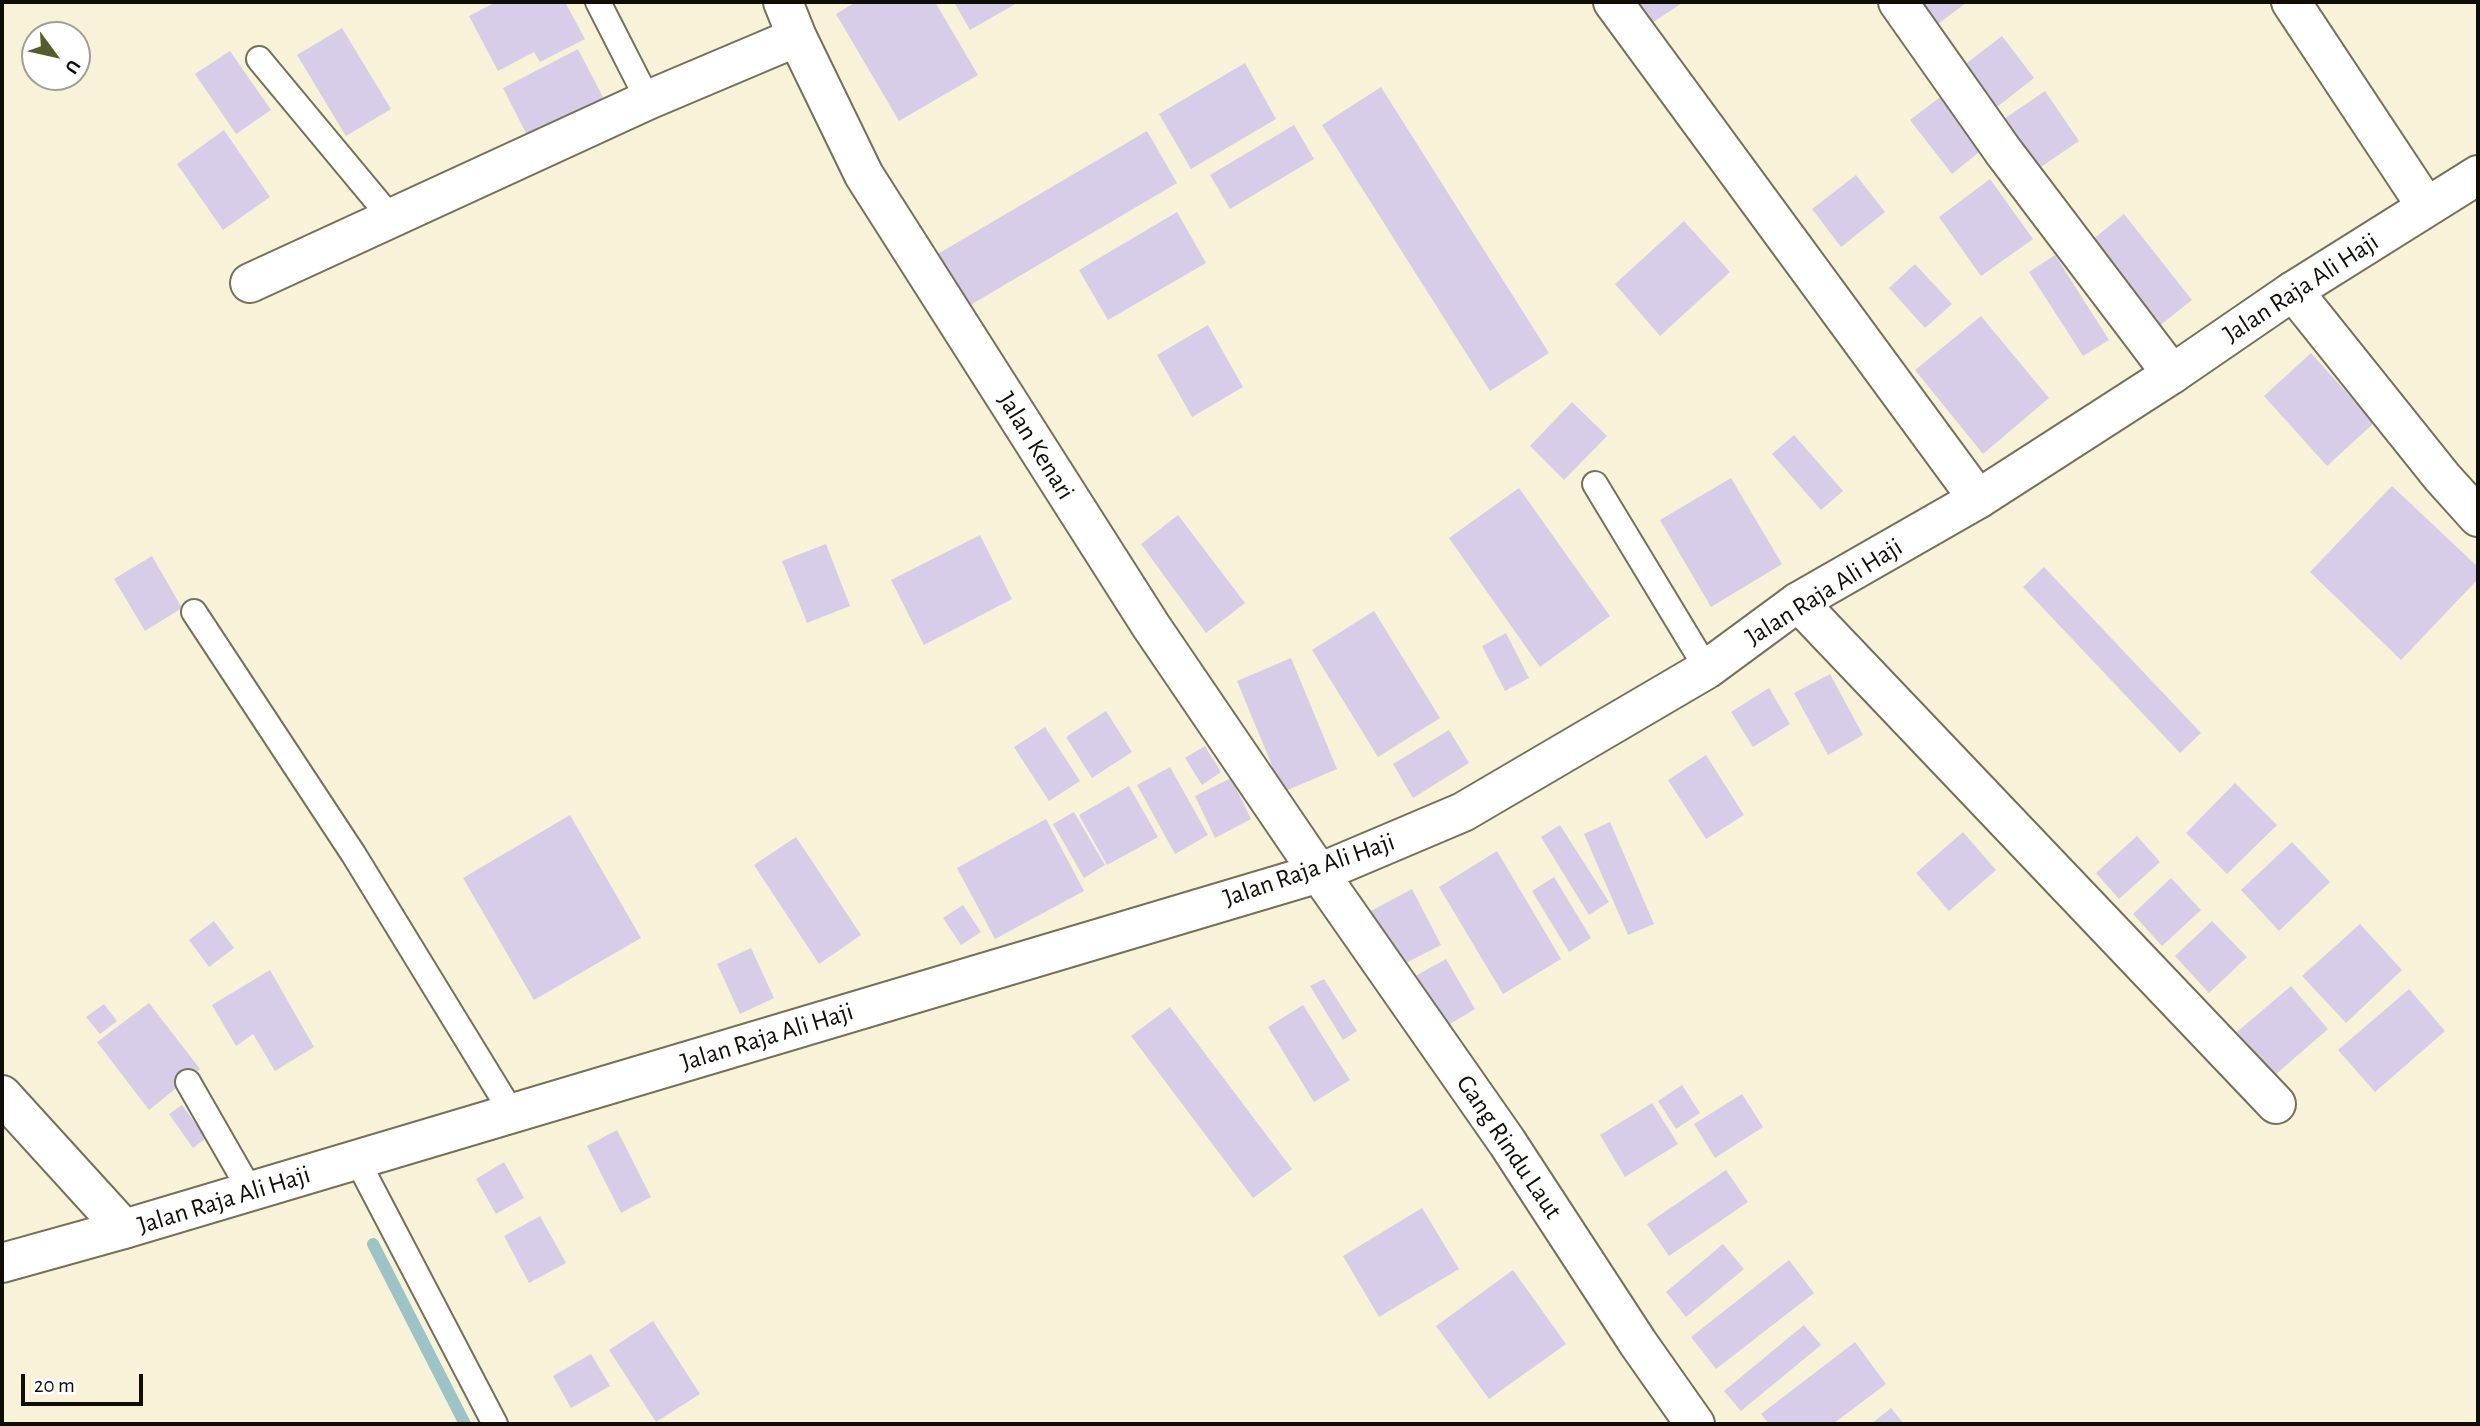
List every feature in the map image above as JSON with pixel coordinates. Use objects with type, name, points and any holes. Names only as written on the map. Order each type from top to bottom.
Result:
[{"type":"street","name":"Jalan Kenari","points":[[783,2],[797,37],[864,175],[1151,626],[1319,873]]},
{"type":"street","points":[[1613,2],[1978,499]]},
{"type":"street","points":[[1898,2],[2003,151],[2172,374]]},
{"type":"street","points":[[2291,2],[2426,206]]},
{"type":"street","points":[[250,283],[648,100],[797,37]]},
{"type":"street","name":"Jalan Raja Ali Haji","points":[[2,1263],[251,1192],[1319,873],[1463,812],[1707,669],[1798,602],[1978,499],[2172,374],[2294,291],[2478,175]]},
{"type":"street","points":[[2294,291],[2442,477],[2478,517]]},
{"type":"street","points":[[1798,602],[2276,1104]]},
{"type":"street","name":"Gang Rindu Laut","points":[[1319,873],[1507,1142],[1638,1343],[1695,1424]]},
{"type":"street","points":[[2,1095],[124,1229]]},
{"type":"lane","points":[[598,2],[648,100]]},
{"type":"lane","points":[[259,59],[392,219]]},
{"type":"lane","points":[[1595,484],[1707,669]]},
{"type":"lane","points":[[194,612],[354,855],[512,1113]]},
{"type":"lane","points":[[188,1082],[251,1192]]},
{"type":"lane","points":[[357,1160],[495,1424]]},
{"type":"building","points":[[496,2],[565,2],[585,39],[540,62],[534,52],[498,71],[469,16]]},
{"type":"building","points":[[856,2],[935,2],[978,75],[899,121],[836,14]]},
{"type":"building","points":[[954,2],[1019,2],[970,30]]},
{"type":"building","points":[[1623,2],[1684,2],[1641,30]]},
{"type":"building","points":[[1921,2],[1967,2],[1938,24]]},
{"type":"building","points":[[342,28],[391,109],[346,136],[297,55]]},
{"type":"building","points":[[2002,36],[2034,78],[1992,111],[1959,69]]},
{"type":"building","points":[[578,49],[607,105],[532,145],[503,88]]},
{"type":"building","points":[[230,51],[271,110],[236,134],[195,74]]},
{"type":"building","points":[[1245,63],[1276,119],[1191,169],[1159,114]]},
{"type":"building","points":[[1381,87],[1549,353],[1490,391],[1322,125]]},
{"type":"building","points":[[2045,91],[2079,141],[2038,169],[2004,119]]},
{"type":"building","points":[[1943,95],[1984,148],[1952,174],[1910,120]]},
{"type":"building","points":[[1294,125],[1314,159],[1230,209],[1210,175]]},
{"type":"building","points":[[224,130],[270,197],[223,230],[177,164]]},
{"type":"building","points":[[1147,131],[1177,183],[967,307],[936,255]]},
{"type":"building","points":[[1856,175],[1885,212],[1841,247],[1812,209]]},
{"type":"building","points":[[1990,179],[2033,239],[1981,276],[1939,217]]},
{"type":"building","points":[[1177,212],[1206,263],[1108,320],[1079,270]]},
{"type":"building","points":[[2124,214],[2192,300],[2158,327],[2091,241]]},
{"type":"building","points":[[1684,221],[1730,272],[1660,336],[1615,284]]},
{"type":"building","points":[[2055,255],[2109,340],[2083,356],[2029,272]]},
{"type":"building","points":[[1915,264],[1952,304],[1925,328],[1889,288]]},
{"type":"building","points":[[1981,316],[2049,398],[1983,454],[1915,370]]},
{"type":"building","points":[[1208,325],[1243,387],[1192,417],[1157,355]]},
{"type":"building","points":[[2311,353],[2374,423],[2327,466],[2264,396]]},
{"type":"building","points":[[1572,402],[1607,436],[1564,480],[1530,446]]},
{"type":"building","points":[[1794,435],[1843,491],[1821,510],[1772,454]]},
{"type":"building","points":[[1731,478],[1782,564],[1711,607],[1660,520]]},
{"type":"building","points":[[2392,486],[2478,567],[2478,579],[2401,660],[2310,572]]},
{"type":"building","points":[[1519,488],[1610,616],[1540,667],[1449,538]]},
{"type":"building","points":[[1178,515],[1245,603],[1206,633],[1141,544]]},
{"type":"building","points":[[980,535],[1012,599],[924,645],[891,580]]},
{"type":"building","points":[[826,544],[850,606],[807,623],[782,561]]},
{"type":"building","points":[[152,556],[182,608],[145,631],[114,579]]},
{"type":"building","points":[[2044,567],[2201,733],[2180,753],[2023,587]]},
{"type":"building","points":[[1374,611],[1440,718],[1378,757],[1312,650]]},
{"type":"building","points":[[1506,633],[1529,678],[1505,691],[1482,646]]},
{"type":"building","points":[[1291,658],[1337,769],[1283,792],[1237,681]]},
{"type":"building","points":[[1830,674],[1863,735],[1828,755],[1794,693]]},
{"type":"building","points":[[1769,688],[1790,724],[1753,747],[1731,712]]},
{"type":"building","points":[[1106,711],[1132,752],[1092,778],[1066,737]]},
{"type":"building","points":[[1045,727],[1080,781],[1049,801],[1014,747]]},
{"type":"building","points":[[1449,730],[1469,763],[1413,798],[1393,764]]},
{"type":"building","points":[[1205,746],[1221,772],[1202,785],[1185,758]]},
{"type":"building","points":[[1706,755],[1744,815],[1706,839],[1668,780]]},
{"type":"building","points":[[1170,767],[1208,835],[1175,854],[1137,785]]},
{"type":"building","points":[[1231,778],[1251,819],[1215,838],[1195,796]]},
{"type":"building","points":[[2235,783],[2277,825],[2227,874],[2186,833]]},
{"type":"building","points":[[1129,786],[1158,837],[1107,865],[1079,815]]},
{"type":"building","points":[[1074,812],[1105,865],[1084,878],[1053,824]]},
{"type":"building","points":[[570,815],[641,938],[534,1000],[463,878]]},
{"type":"building","points":[[1046,819],[1084,891],[995,939],[957,868]]},
{"type":"building","points":[[1610,822],[1654,924],[1628,935],[1584,834]]},
{"type":"building","points":[[1560,825],[1609,902],[1589,915],[1541,837]]},
{"type":"building","points":[[1963,832],[1996,870],[1949,911],[1916,873]]},
{"type":"building","points":[[2137,836],[2160,862],[2119,899],[2096,873]]},
{"type":"building","points":[[796,837],[861,935],[819,964],[754,865]]},
{"type":"building","points":[[2292,842],[2330,882],[2279,931],[2241,890]]},
{"type":"building","points":[[1497,851],[1561,959],[1503,994],[1439,887]]},
{"type":"building","points":[[1554,877],[1591,938],[1569,952],[1532,891]]},
{"type":"building","points":[[2171,878],[2201,910],[2162,946],[2133,914]]},
{"type":"building","points":[[1412,889],[1441,945],[1398,967],[1369,912]]},
{"type":"building","points":[[963,905],[981,932],[961,945],[943,918]]},
{"type":"building","points":[[214,921],[234,948],[209,967],[189,940]]},
{"type":"building","points":[[2212,921],[2247,957],[2209,993],[2175,956]]},
{"type":"building","points":[[2360,924],[2402,970],[2346,1023],[2302,976]]},
{"type":"building","points":[[751,948],[774,998],[740,1014],[717,964]]},
{"type":"building","points":[[1446,959],[1475,1009],[1440,1030],[1410,979]]},
{"type":"building","points":[[270,970],[314,1047],[275,1071],[253,1034],[236,1046],[212,1005]]},
{"type":"building","points":[[1324,979],[1357,1031],[1343,1040],[1310,986]]},
{"type":"building","points":[[2291,986],[2328,1029],[2275,1075],[2237,1032]]},
{"type":"building","points":[[2409,989],[2445,1031],[2375,1092],[2338,1050]]},
{"type":"building","points":[[149,1003],[200,1069],[149,1110],[97,1042]]},
{"type":"building","points":[[104,1004],[117,1021],[100,1034],[86,1017]]},
{"type":"building","points":[[1303,1005],[1350,1080],[1314,1102],[1268,1027]]},
{"type":"building","points":[[1170,1007],[1292,1169],[1253,1198],[1131,1036]]},
{"type":"building","points":[[1682,1085],[1700,1113],[1676,1129],[1658,1101]]},
{"type":"building","points":[[1742,1094],[1763,1127],[1715,1158],[1694,1124]]},
{"type":"building","points":[[1652,1103],[1678,1144],[1625,1177],[1600,1135]]},
{"type":"building","points":[[182,1105],[206,1138],[193,1148],[169,1114]]},
{"type":"building","points":[[617,1130],[651,1197],[621,1213],[587,1146]]},
{"type":"building","points":[[504,1162],[524,1198],[496,1214],[476,1179]]},
{"type":"building","points":[[1726,1170],[1748,1202],[1669,1256],[1647,1224]]},
{"type":"building","points":[[1422,1208],[1459,1269],[1379,1317],[1343,1256]]},
{"type":"building","points":[[540,1216],[566,1263],[529,1283],[504,1236]]},
{"type":"building","points":[[1723,1244],[1744,1269],[1686,1317],[1666,1292]]},
{"type":"building","points":[[1789,1260],[1814,1293],[1716,1369],[1691,1337]]},
{"type":"building","points":[[1513,1270],[1566,1344],[1489,1399],[1436,1326]]},
{"type":"building","points":[[653,1321],[700,1394],[656,1422],[609,1350]]},
{"type":"building","points":[[1804,1325],[1821,1345],[1741,1411],[1724,1391]]},
{"type":"building","points":[[1855,1342],[1886,1384],[1833,1424],[1769,1424],[1761,1414]]},
{"type":"building","points":[[591,1354],[610,1386],[571,1408],[553,1376]]},
{"type":"building","points":[[1891,1408],[1904,1424],[1871,1424]]},
{"type":"waterway","points":[[373,1244],[465,1424]]}]
